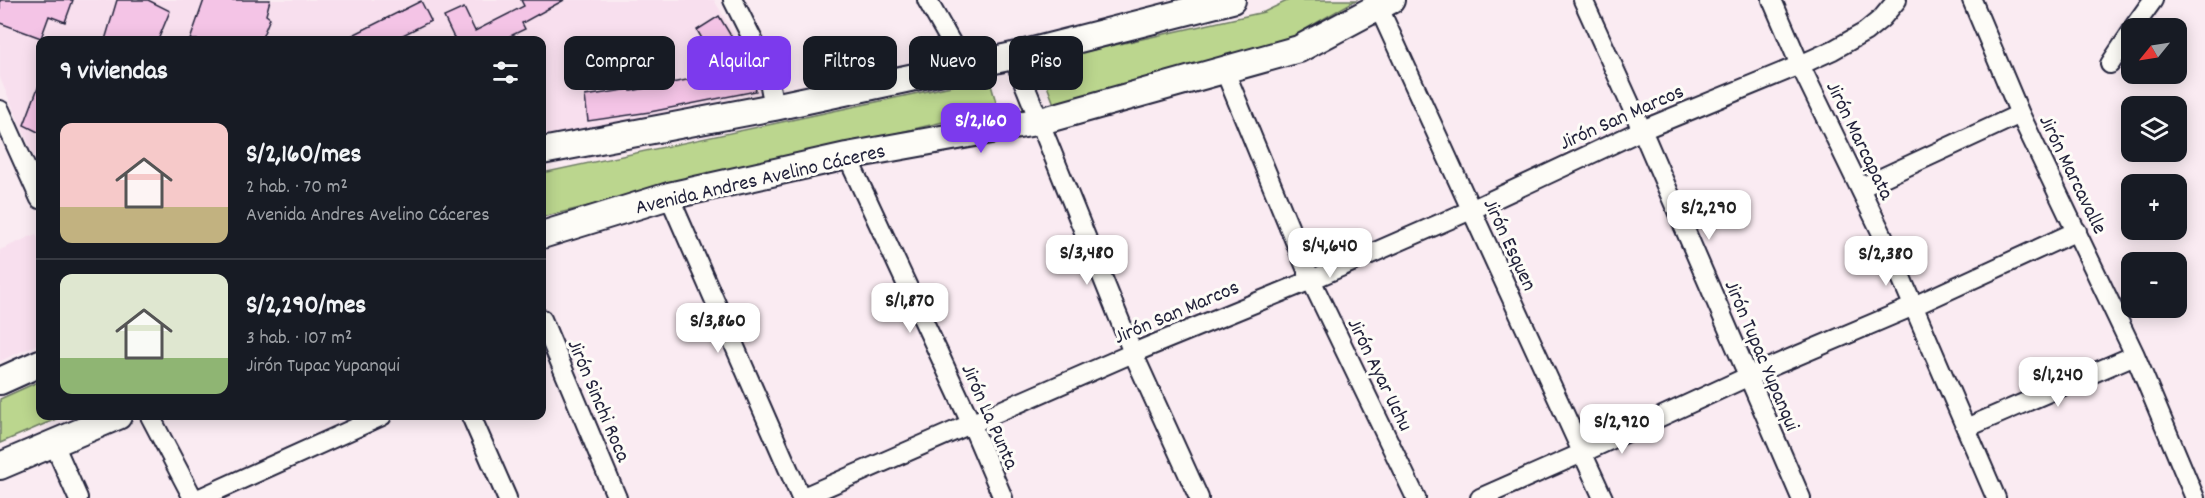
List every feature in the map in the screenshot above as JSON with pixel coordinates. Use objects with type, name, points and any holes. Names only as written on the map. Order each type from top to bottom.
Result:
[{"type":"main road","points":[[1083,38],[1232,0]]},
{"type":"main road","name":"Avenida Andres Avelino Cáceres","points":[[546,234],[669,196],[848,156],[1041,121],[1299,49],[1385,4]]},
{"type":"main road","points":[[546,150],[909,79]]},
{"type":"main road","points":[[0,381],[36,365]]},
{"type":"main road","points":[[0,466],[109,420]]},
{"type":"street","points":[[733,0],[766,66],[774,107]]},
{"type":"street","points":[[927,0],[947,36]]},
{"type":"street","name":"Jirón Tupac Yupanqui","points":[[1582,0],[1642,130],[1801,498]]},
{"type":"street","name":"Jirón Marcapata","points":[[1772,0],[1800,65],[1914,306],[1996,498]]},
{"type":"street","name":"Jirón San Marcos","points":[[801,498],[1133,353],[1311,280],[1471,210],[1642,130],[1800,65],[1864,32],[1882,18],[1897,0]]},
{"type":"street","name":"Jirón Marcavalle","points":[[1972,0],[2020,114],[2135,355],[2195,495]]},
{"type":"street","points":[[2140,18],[2153,0]]},
{"type":"street","name":"Jirón Esquen","points":[[1385,4],[1471,210],[1603,498]]},
{"type":"street","points":[[2110,64],[2121,47]]},
{"type":"street","name":"Jirón Ayar Uchu","points":[[1224,69],[1311,280],[1416,498]]},
{"type":"street","points":[[1028,90],[1133,353],[1199,498]]},
{"type":"street","points":[[0,111],[36,191]]},
{"type":"street","points":[[1860,188],[2020,114]]},
{"type":"street","name":"Jirón La Punta","points":[[848,156],[971,423],[1003,498]]},
{"type":"street","points":[[669,196],[801,498]]},
{"type":"street","points":[[1480,498],[1748,377],[1914,306],[2077,231]]},
{"type":"street","name":"Jirón Sinchi Roca","points":[[546,329],[617,498]]},
{"type":"street","points":[[1966,428],[2135,355]]},
{"type":"street","points":[[152,420],[193,498]]},
{"type":"street","points":[[200,498],[373,420]]},
{"type":"street","points":[[473,420],[507,498]]},
{"type":"street","points":[[54,444],[78,498]]},
{"type":"shaded area","points":[[0,0],[714,0],[735,36],[687,36],[687,90],[759,90],[760,93],[546,137],[546,36],[36,36],[36,161],[0,78]]},
{"type":"shaded area","points":[[36,234],[36,345],[0,361],[0,250]]},
{"type":"green space","points":[[1289,0],[1356,0],[1287,40],[1054,104],[1049,90],[1083,90],[1083,52],[1264,12]]},
{"type":"green space","points":[[933,90],[992,90],[998,109],[546,216],[546,172]]},
{"type":"green space","points":[[36,383],[36,420],[54,420],[0,443],[0,399]]},
{"type":"building","points":[[0,0],[73,0],[65,22],[49,16],[42,36],[36,36],[0,23]]},
{"type":"building","points":[[117,0],[148,0],[170,11],[160,36],[106,36]]},
{"type":"building","points":[[204,0],[270,0],[266,15],[270,18],[263,36],[191,36]]},
{"type":"building","points":[[521,0],[564,0],[522,23],[525,29],[510,36],[453,36],[444,17],[464,8],[475,31],[524,6]]},
{"type":"building","points":[[421,1],[431,21],[401,36],[351,36]]},
{"type":"building","points":[[719,16],[731,36],[700,36],[697,30]]},
{"type":"building","points":[[687,80],[687,90],[756,91],[650,112],[588,121],[585,96],[624,90],[675,90],[675,82]]},
{"type":"building","points":[[36,93],[36,131],[24,125]]}]
